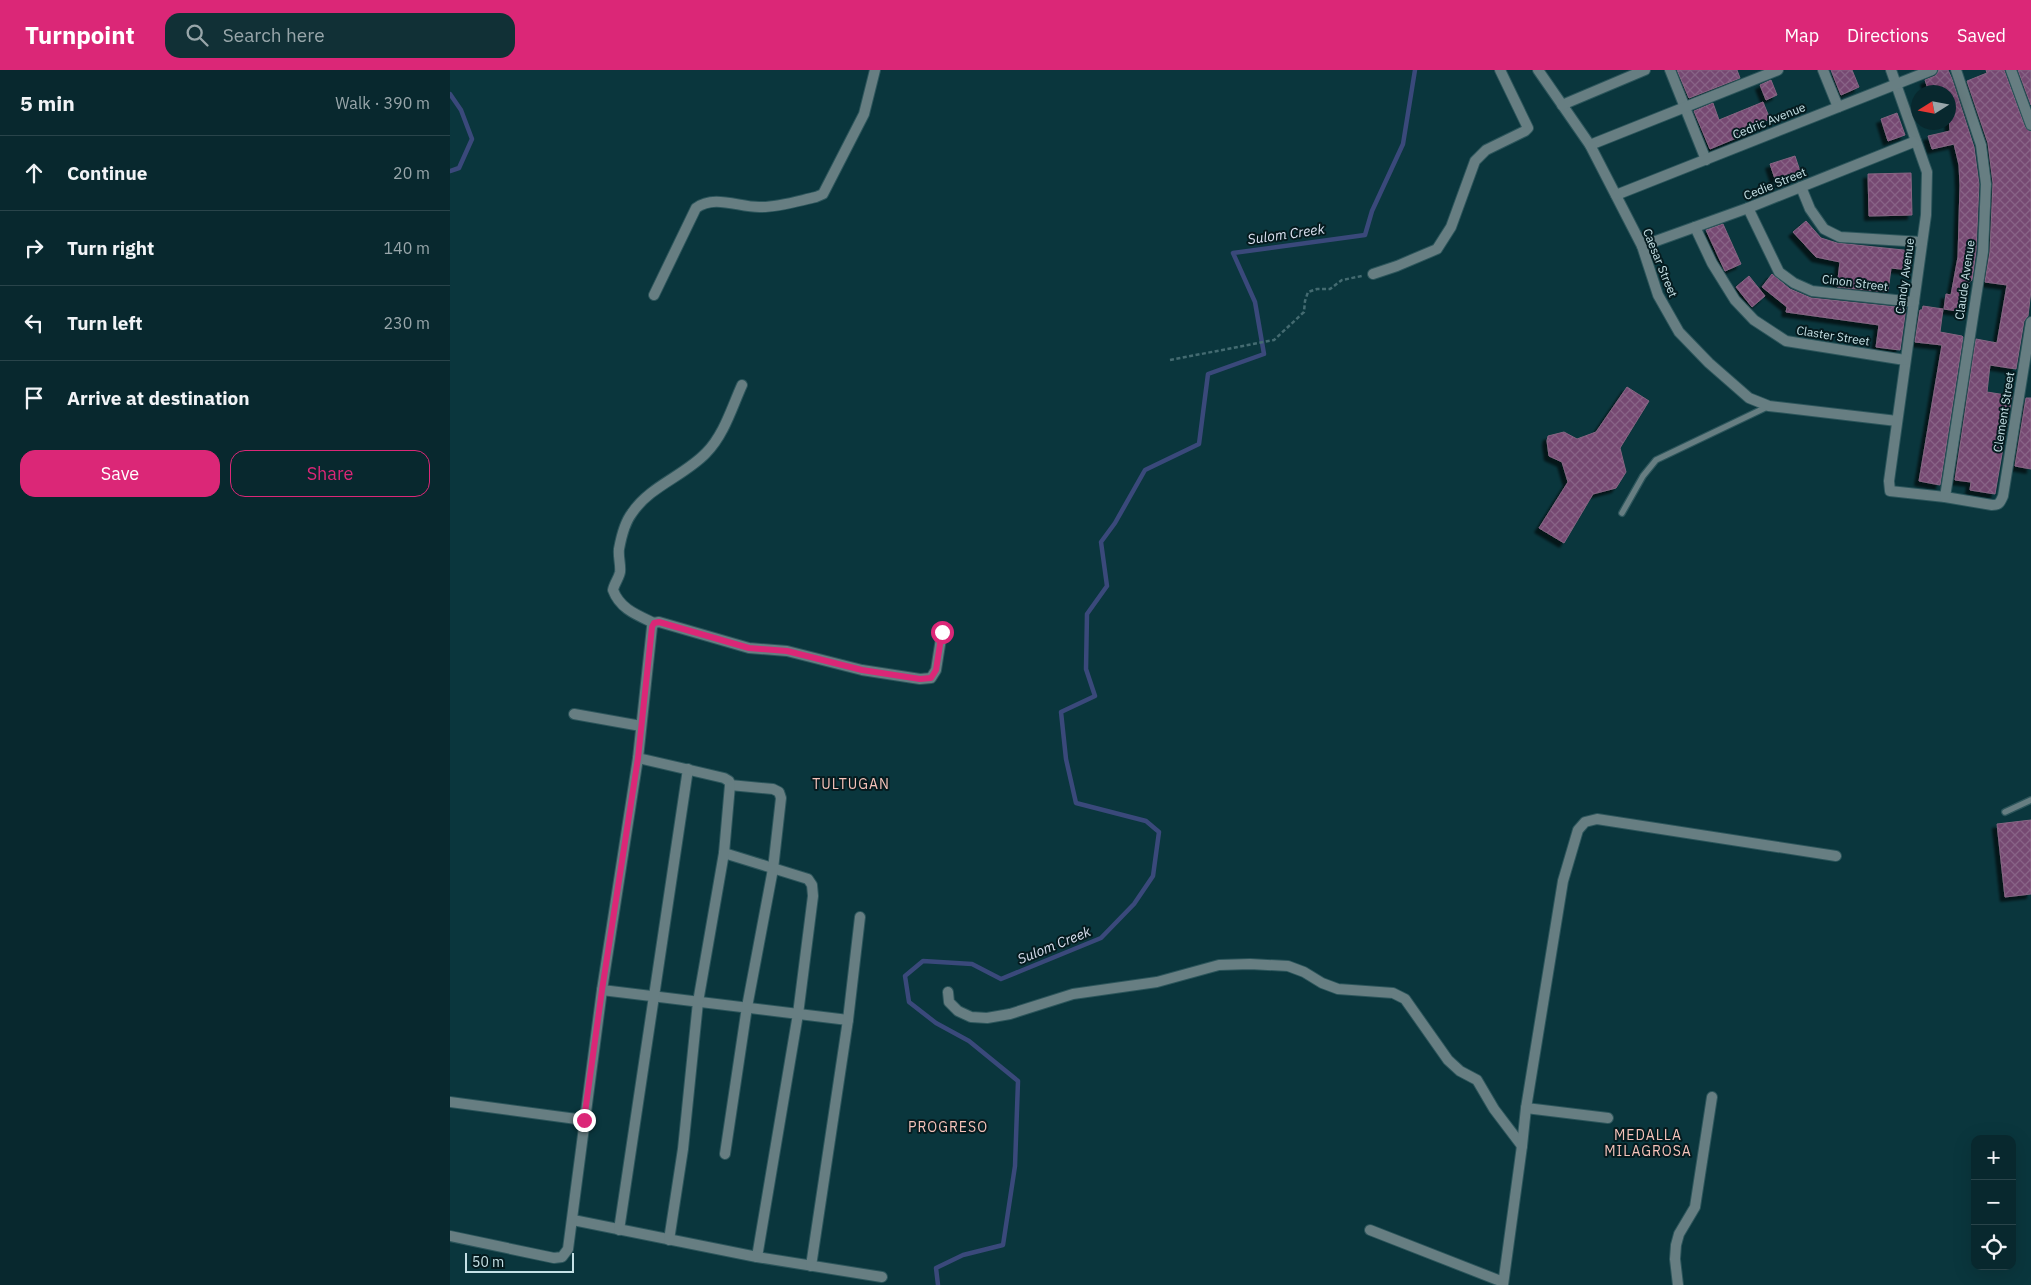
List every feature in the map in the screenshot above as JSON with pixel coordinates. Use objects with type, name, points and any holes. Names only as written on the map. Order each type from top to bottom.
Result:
[{"type":"street","points":[[654,295],[696,208],[703,203],[712,201],[761,208],[823,194],[864,114],[875,70]]},
{"type":"street","points":[[1374,274],[1437,248],[1450,227],[1475,161],[1486,150],[1528,128],[1500,70]]},
{"type":"street","name":"Caesar Street","points":[[1538,70],[1590,145],[1642,246],[1658,295],[1679,332],[1709,363],[1749,398],[1769,406],[1897,421]]},
{"type":"street","points":[[1562,105],[1645,70]]},
{"type":"street","points":[[1670,70],[1706,160]]},
{"type":"street","points":[[1590,145],[1778,70]]},
{"type":"street","points":[[1822,70],[1838,108]]},
{"type":"street","name":"Candy Avenue","points":[[1891,70],[1927,172],[1926,215],[1888,487],[1890,491],[1945,497]]},
{"type":"street","name":"Cedric Avenue","points":[[1616,195],[1932,70]]},
{"type":"street","name":"Claude Avenue","points":[[1945,497],[1983,252],[1986,184],[1981,145],[1956,70]]},
{"type":"street","points":[[2011,70],[2031,126]]},
{"type":"street","name":"Cedie Street","points":[[1642,246],[1748,208],[1916,141]]},
{"type":"street","points":[[1801,187],[1810,209],[1824,229],[1840,237],[1922,242]]},
{"type":"street","name":"Cinon Street","points":[[1748,208],[1779,272],[1794,283],[1812,291],[1914,302]]},
{"type":"street","name":"Claster Street","points":[[1695,227],[1712,263],[1735,300],[1754,320],[1778,336],[1786,341],[1807,345],[1905,360]]},
{"type":"street","name":"Clement Street","points":[[1945,497],[1997,505],[2002,496],[2031,322]]},
{"type":"street","points":[[742,385],[720,433],[708,452],[641,501],[630,514],[619,549],[620,572],[613,590],[616,598],[629,611],[654,623],[659,622],[749,648],[787,651],[862,670],[920,679],[931,678],[936,670],[942,632]]},
{"type":"street","points":[[450,1236],[554,1258],[562,1257],[568,1249],[602,990],[638,758],[652,627],[654,623]]},
{"type":"street","points":[[574,714],[641,726]]},
{"type":"street","points":[[638,758],[724,778],[729,781],[730,786],[724,853],[698,1002],[682,1149],[669,1240]]},
{"type":"street","points":[[619,1230],[688,769]]},
{"type":"street","points":[[725,1154],[747,1007],[773,868],[781,798],[779,792],[773,789],[730,786]]},
{"type":"street","points":[[1370,1230],[1503,1284],[1526,1108],[1563,881],[1578,830],[1585,822],[1597,819],[1836,856]]},
{"type":"street","points":[[724,853],[808,879],[812,886],[813,896],[798,1014],[757,1257]]},
{"type":"street","points":[[811,1266],[848,1020],[860,918]]},
{"type":"street","points":[[948,992],[949,1002],[958,1011],[972,1016],[987,1018],[1010,1014],[1073,994],[1157,982],[1219,965],[1250,964],[1288,966],[1338,989],[1393,993],[1405,999],[1448,1060],[1460,1071],[1476,1080],[1494,1109],[1522,1146]]},
{"type":"street","points":[[602,990],[848,1020]]},
{"type":"street","points":[[1678,1285],[1675,1259],[1676,1245],[1679,1234],[1695,1207],[1712,1096]]},
{"type":"street","points":[[450,1102],[584,1120]]},
{"type":"street","points":[[1526,1108],[1608,1118]]},
{"type":"street","points":[[573,1220],[757,1257],[882,1277]]},
{"type":"lane","points":[[1622,513],[1656,460],[1769,406]]},
{"type":"lane","points":[[2005,812],[2031,800]]},
{"type":"path","points":[[1170,360],[1274,340],[1304,312],[1308,292],[1317,289],[1330,289],[1342,280],[1374,274]]},
{"type":"building","points":[[1677,70],[1737,70],[1740,78],[1689,98]]},
{"type":"building","points":[[1831,70],[1852,70],[1859,87],[1841,95]]},
{"type":"building","points":[[1939,70],[1948,70],[1954,85],[1927,85],[1925,80],[1935,76]]},
{"type":"building","points":[[1986,70],[2004,70],[2025,127],[2031,132],[2031,290],[2028,316],[2024,321],[2016,369],[1990,365],[1987,392],[2012,396],[1995,494],[1970,490],[1971,482],[1955,480],[1976,339],[1997,343],[2007,285],[1985,282],[1990,252],[1993,183],[1988,143],[1967,81],[1987,73]]},
{"type":"building","points":[[2018,70],[2031,70],[2031,105]]},
{"type":"building","points":[[1771,80],[1777,95],[1766,100],[1760,85]]},
{"type":"building","points":[[1956,91],[1974,147],[1979,184],[1976,251],[1972,280],[1968,283],[1964,312],[1944,309],[1946,294],[1951,295],[1958,257],[1959,165],[1954,144],[1932,149],[1928,136],[1956,130]]},
{"type":"building","points":[[1763,102],[1770,119],[1756,125],[1758,129],[1710,149],[1694,111],[1713,103],[1719,120]]},
{"type":"building","points":[[1897,113],[1905,135],[1888,141],[1881,119]]},
{"type":"building","points":[[1795,156],[1800,171],[1775,179],[1770,164]]},
{"type":"building","points":[[1911,173],[1912,215],[1869,216],[1868,174]]},
{"type":"building","points":[[1806,221],[1821,238],[1837,243],[1913,251],[1910,270],[1891,268],[1888,292],[1837,287],[1840,262],[1816,257],[1793,232]]},
{"type":"building","points":[[1723,224],[1741,264],[1725,271],[1706,230]]},
{"type":"building","points":[[1772,274],[1790,289],[1811,298],[1906,308],[1900,350],[1876,347],[1879,325],[1786,312],[1787,307],[1762,287]]},
{"type":"building","points":[[1749,276],[1765,296],[1752,307],[1736,287]]},
{"type":"building","points":[[1923,306],[1943,309],[1940,332],[1963,337],[1940,485],[1919,481],[1942,345],[1915,342],[1920,310],[1922,310]]},
{"type":"building","points":[[1627,387],[1649,401],[1620,448],[1626,472],[1616,488],[1593,494],[1564,543],[1539,528],[1568,482],[1562,462],[1549,456],[1548,436],[1564,432],[1577,439],[1596,432]]},
{"type":"building","points":[[2026,398],[2031,398],[2031,469],[2015,466]]},
{"type":"building","points":[[2031,820],[2031,894],[2005,897],[1997,824]]},
{"type":"waterway","name":"Sulom Creek","points":[[938,1285],[936,1268],[963,1255],[1003,1245],[1015,1166],[1018,1081],[969,1041],[936,1023],[909,1002],[905,976],[923,961],[972,964],[1001,979],[1101,938],[1134,904],[1153,876],[1159,832],[1146,821],[1076,803],[1066,759],[1061,712],[1095,696],[1086,669],[1087,614],[1107,586],[1101,542],[1115,523],[1145,470],[1199,444],[1208,374],[1264,354],[1255,302],[1233,253],[1365,235],[1372,211],[1403,144],[1415,70]]},
{"type":"waterway","points":[[450,94],[461,110],[472,139],[459,168],[450,171]]},
{"type":"district","name":"TULTUGAN","points":[[851,784]]},
{"type":"district","name":"PROGRESO","points":[[948,1127]]},
{"type":"district","name":"MEDALLA MILAGROSA","points":[[1648,1144]]},
{"type":"route","points":[[584,1120],[638,758],[652,627],[654,623],[659,622],[749,648],[787,651],[862,670],[920,679],[931,678],[936,670],[942,632]]}]
